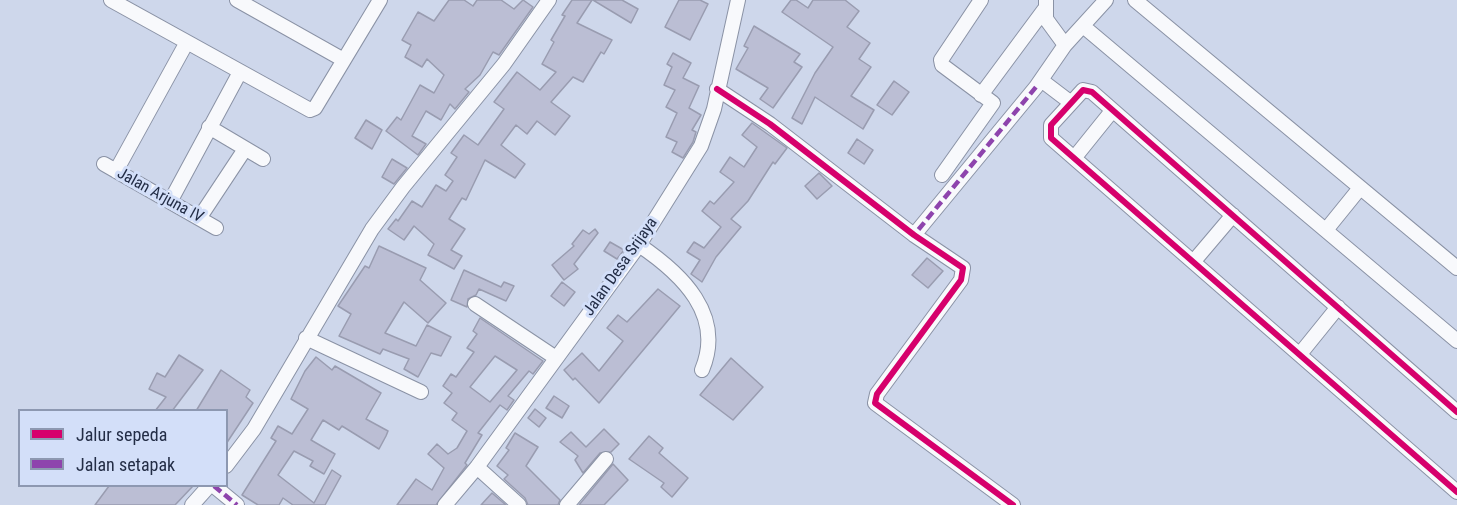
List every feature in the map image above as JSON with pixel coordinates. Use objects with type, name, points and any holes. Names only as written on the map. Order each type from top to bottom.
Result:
[{"type":"street","points":[[237,0],[342,59]]},
{"type":"street","points":[[228,463],[254,429],[372,229],[403,187],[504,64],[549,0]]},
{"type":"street","name":"Jalan Desa Srijaya","points":[[445,505],[477,467],[639,245],[701,146],[708,130],[738,0]]},
{"type":"street","points":[[942,175],[993,103],[942,65],[941,60],[981,0]]},
{"type":"street","points":[[914,235],[1039,83],[1065,45],[1106,0]]},
{"type":"street","points":[[1135,0],[1457,268]]},
{"type":"street","points":[[116,1],[240,72],[306,108],[313,109],[373,2]]},
{"type":"street","points":[[981,95],[1045,5]]},
{"type":"street","points":[[1045,5],[1048,23],[1065,45]]},
{"type":"street","points":[[1083,26],[1457,341]]},
{"type":"street","name":"Jalan Arjuna IV","points":[[187,42],[110,168],[171,200],[216,228]]},
{"type":"street","points":[[171,200],[240,72]]},
{"type":"street","points":[[1039,83],[1067,105]]},
{"type":"street","points":[[717,89],[770,124],[914,235],[961,266],[964,274],[877,394],[875,403],[1013,505]]},
{"type":"street","points":[[1457,412],[1088,90],[1083,90],[1067,105],[1051,125],[1049,134],[1457,492]]},
{"type":"street","points":[[1075,157],[1112,111]]},
{"type":"street","points":[[209,127],[262,159]]},
{"type":"street","points":[[200,217],[245,149]]},
{"type":"street","points":[[1326,230],[1360,188]]},
{"type":"street","points":[[1194,261],[1233,215]]},
{"type":"street","points":[[639,245],[669,266],[691,291],[700,308],[709,337],[709,348],[702,370]]},
{"type":"street","points":[[475,304],[556,358]]},
{"type":"street","points":[[1300,354],[1338,307]]},
{"type":"street","points":[[306,338],[421,392]]},
{"type":"street","points":[[567,505],[606,459]]},
{"type":"street","points":[[477,467],[519,505]]},
{"type":"street","points":[[192,505],[208,487]]},
{"type":"street","points":[[215,487],[237,505]]},
{"type":"building","points":[[449,0],[464,0],[473,6],[477,0],[501,0],[514,9],[523,0],[533,7],[499,55],[493,52],[480,75],[465,89],[469,92],[455,109],[450,104],[441,120],[426,111],[412,136],[426,144],[418,155],[386,131],[397,117],[401,120],[420,85],[434,93],[444,75],[427,59],[422,67],[405,57],[411,45],[402,40],[418,12],[434,21]]},
{"type":"building","points":[[572,0],[592,0],[577,23],[612,40],[604,54],[601,52],[583,82],[573,77],[551,102],[570,116],[555,135],[537,121],[527,134],[516,125],[501,145],[525,164],[515,178],[485,160],[466,200],[462,198],[449,219],[465,229],[451,250],[462,256],[454,269],[428,255],[434,244],[414,226],[404,240],[388,229],[396,219],[398,221],[412,201],[422,207],[436,185],[446,191],[453,181],[445,175],[457,157],[451,153],[464,135],[478,145],[504,109],[494,102],[517,72],[540,90],[556,72],[542,64],[554,42],[551,40],[565,16],[562,15]]},
{"type":"building","points":[[593,0],[622,0],[638,9],[631,23]]},
{"type":"building","points":[[679,0],[700,0],[708,4],[690,40],[665,27]]},
{"type":"building","points":[[791,0],[796,0],[808,8],[813,0],[845,0],[859,11],[847,27],[870,43],[859,59],[871,67],[851,96],[874,110],[863,129],[815,97],[802,124],[792,118],[815,73],[833,47],[782,12]]},
{"type":"building","points":[[754,26],[800,54],[794,62],[802,67],[773,108],[760,99],[768,88],[736,69],[748,48],[744,46]]},
{"type":"building","points":[[673,53],[691,63],[683,78],[699,86],[689,108],[701,115],[692,130],[696,132],[693,142],[683,158],[672,152],[677,142],[666,137],[677,113],[666,107],[675,90],[664,85],[672,67],[667,64]]},
{"type":"building","points":[[894,81],[909,92],[892,115],[877,105]]},
{"type":"building","points":[[366,120],[382,130],[372,149],[355,138]]},
{"type":"building","points":[[752,123],[787,148],[775,164],[773,162],[748,201],[731,219],[741,227],[716,257],[702,282],[691,274],[700,260],[687,252],[694,242],[704,248],[721,227],[702,211],[710,201],[714,204],[734,182],[720,172],[730,157],[744,167],[757,147],[742,135]]},
{"type":"building","points":[[857,139],[873,150],[864,164],[848,153]]},
{"type":"building","points":[[392,159],[407,168],[394,184],[382,177]]},
{"type":"building","points":[[819,173],[832,186],[817,199],[805,186]]},
{"type":"building","points":[[595,229],[598,233],[574,264],[578,269],[564,280],[552,265],[574,246],[572,244],[583,230],[589,234]]},
{"type":"building","points":[[610,242],[624,250],[617,259],[604,251]]},
{"type":"building","points":[[379,246],[426,268],[420,280],[446,303],[428,323],[404,302],[385,333],[416,346],[427,325],[451,337],[441,356],[431,353],[418,377],[404,369],[409,359],[383,349],[380,354],[339,336],[351,314],[338,306],[365,266],[369,268]]},
{"type":"building","points":[[927,258],[943,271],[928,288],[912,275]]},
{"type":"building","points":[[464,270],[501,287],[504,282],[514,286],[506,301],[479,289],[476,295],[468,299],[467,307],[451,300]]},
{"type":"building","points":[[562,282],[575,292],[564,306],[551,296]]},
{"type":"building","points":[[658,289],[680,306],[599,403],[564,370],[582,353],[599,371],[623,341],[607,328],[618,315],[627,322]]},
{"type":"building","points":[[480,318],[543,361],[533,374],[529,371],[508,396],[514,400],[507,410],[500,405],[478,433],[482,435],[465,463],[467,465],[436,505],[397,505],[416,479],[432,490],[444,468],[428,454],[437,444],[448,454],[457,448],[467,431],[452,420],[457,413],[444,403],[452,393],[443,386],[451,374],[456,377],[474,352],[467,348],[477,334],[473,331]],"holes":[[[495,356],[517,370],[490,402],[470,387]]]},
{"type":"building","points":[[179,355],[203,370],[174,409],[157,409],[166,397],[149,389],[157,373],[165,377]]},
{"type":"building","points":[[316,357],[332,370],[335,366],[381,393],[366,419],[388,431],[379,449],[342,426],[339,430],[323,420],[311,440],[335,454],[324,474],[310,466],[313,461],[294,451],[278,475],[314,503],[332,470],[341,476],[325,505],[293,505],[283,498],[279,505],[258,505],[242,495],[276,441],[271,438],[278,426],[292,434],[308,409],[291,399],[305,371]]},
{"type":"building","points":[[731,358],[763,387],[733,420],[700,395]]},
{"type":"building","points":[[221,370],[250,390],[246,397],[253,403],[228,441],[228,409],[197,409]]},
{"type":"building","points":[[554,396],[569,406],[562,418],[546,408]]},
{"type":"building","points":[[535,409],[546,418],[539,427],[528,418]]},
{"type":"building","points":[[604,429],[619,444],[611,452],[600,453],[583,473],[575,460],[578,456],[560,442],[571,432],[586,447]]},
{"type":"building","points":[[515,433],[538,447],[526,466],[560,500],[558,505],[528,505],[525,498],[504,479],[508,475],[497,466],[509,450],[506,448]]},
{"type":"building","points":[[649,436],[663,448],[659,453],[688,478],[672,497],[661,487],[664,483],[629,459]]},
{"type":"building","points":[[613,464],[628,480],[604,505],[579,505]]},
{"type":"building","points":[[108,487],[192,487],[175,505],[95,505]]},
{"type":"building","points":[[492,493],[506,505],[481,505]]},
{"type":"marked path","points":[[909,231],[914,235],[1036,87]]},
{"type":"marked path","points":[[215,487],[237,505]]},
{"type":"cycle path","points":[[717,89],[770,124],[914,235],[963,268],[961,280],[877,394],[875,403],[1013,505]]},
{"type":"cycle path","points":[[1457,412],[1092,92],[1083,90],[1051,125],[1051,138],[1457,492]]}]
